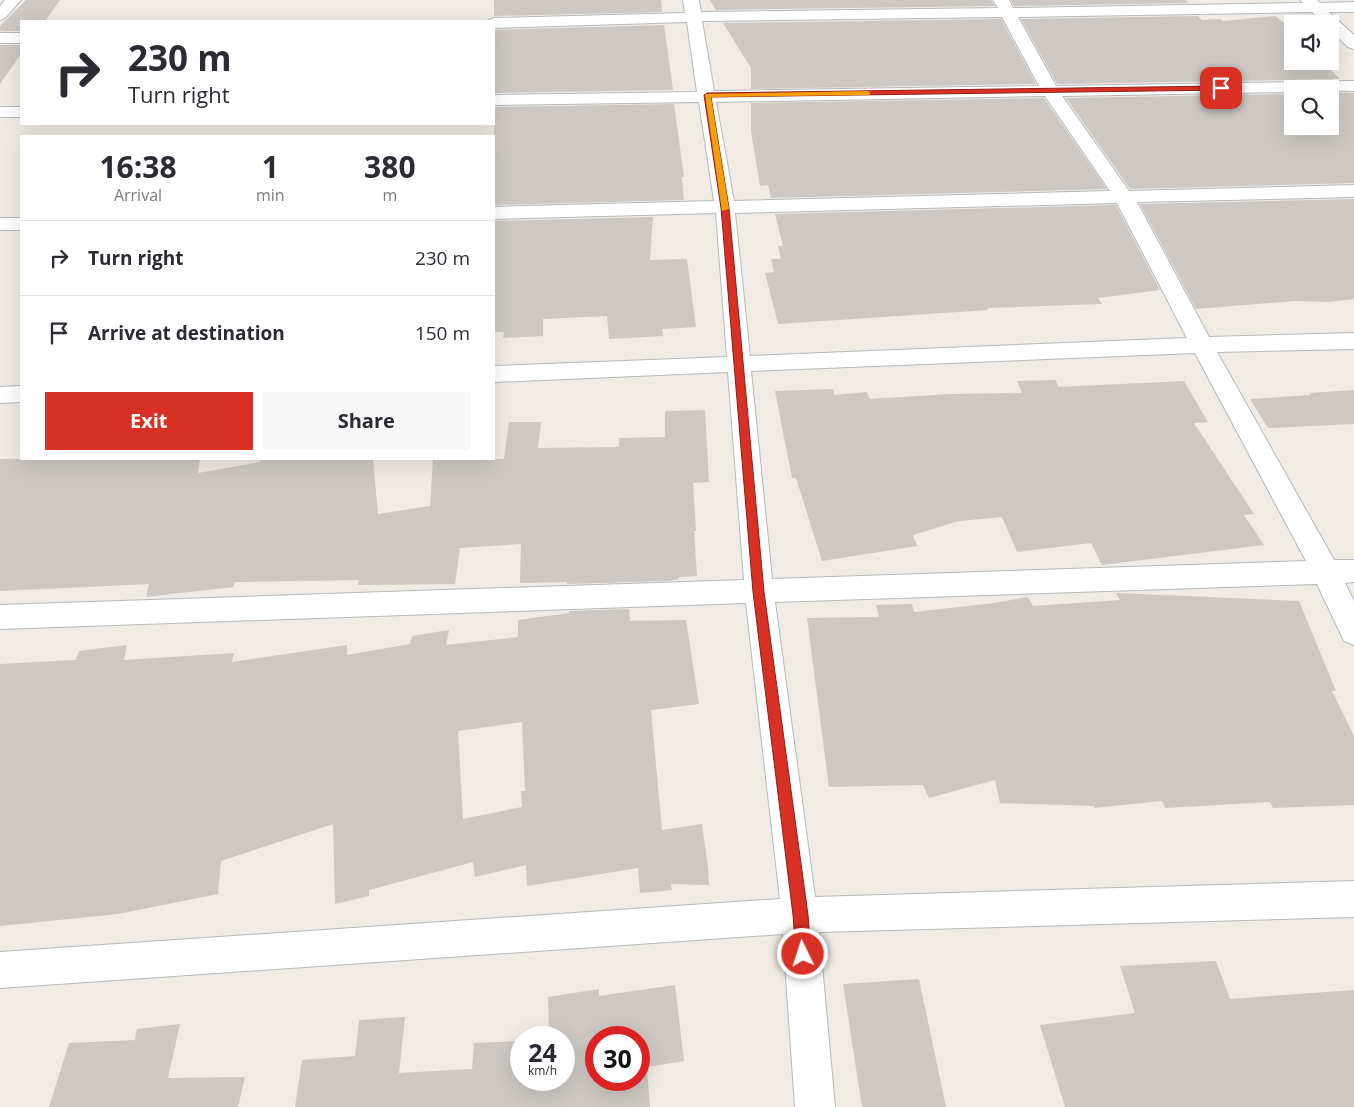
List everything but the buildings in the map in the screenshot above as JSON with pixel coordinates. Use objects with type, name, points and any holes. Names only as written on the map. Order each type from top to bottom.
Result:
[{"type":"street","points":[[0,15],[13,0]]},
{"type":"street","points":[[1312,4],[1354,44]]},
{"type":"street","points":[[495,23],[693,9],[1312,4],[1354,7]]},
{"type":"street","points":[[1005,6],[1050,91],[1124,197],[1202,345],[1326,572],[1354,632]]},
{"type":"street","points":[[693,9],[725,208],[759,592],[800,915],[815,1107]]},
{"type":"street","points":[[0,38],[20,38]]},
{"type":"street","points":[[495,100],[707,95],[1354,86]]},
{"type":"street","points":[[0,112],[20,112]]},
{"type":"street","points":[[495,213],[1354,191]]},
{"type":"street","points":[[0,224],[20,224]]},
{"type":"street","points":[[495,374],[1202,345],[1354,341]]},
{"type":"street","points":[[0,395],[20,394]]},
{"type":"street","points":[[0,617],[1354,571]]},
{"type":"street","points":[[0,970],[800,915],[1354,899]]},
{"type":"slow traffic","points":[[725,209],[707,95],[867,93]]},
{"type":"route","points":[[803,954],[800,915],[759,592],[725,208],[707,95],[1221,88]]}]
